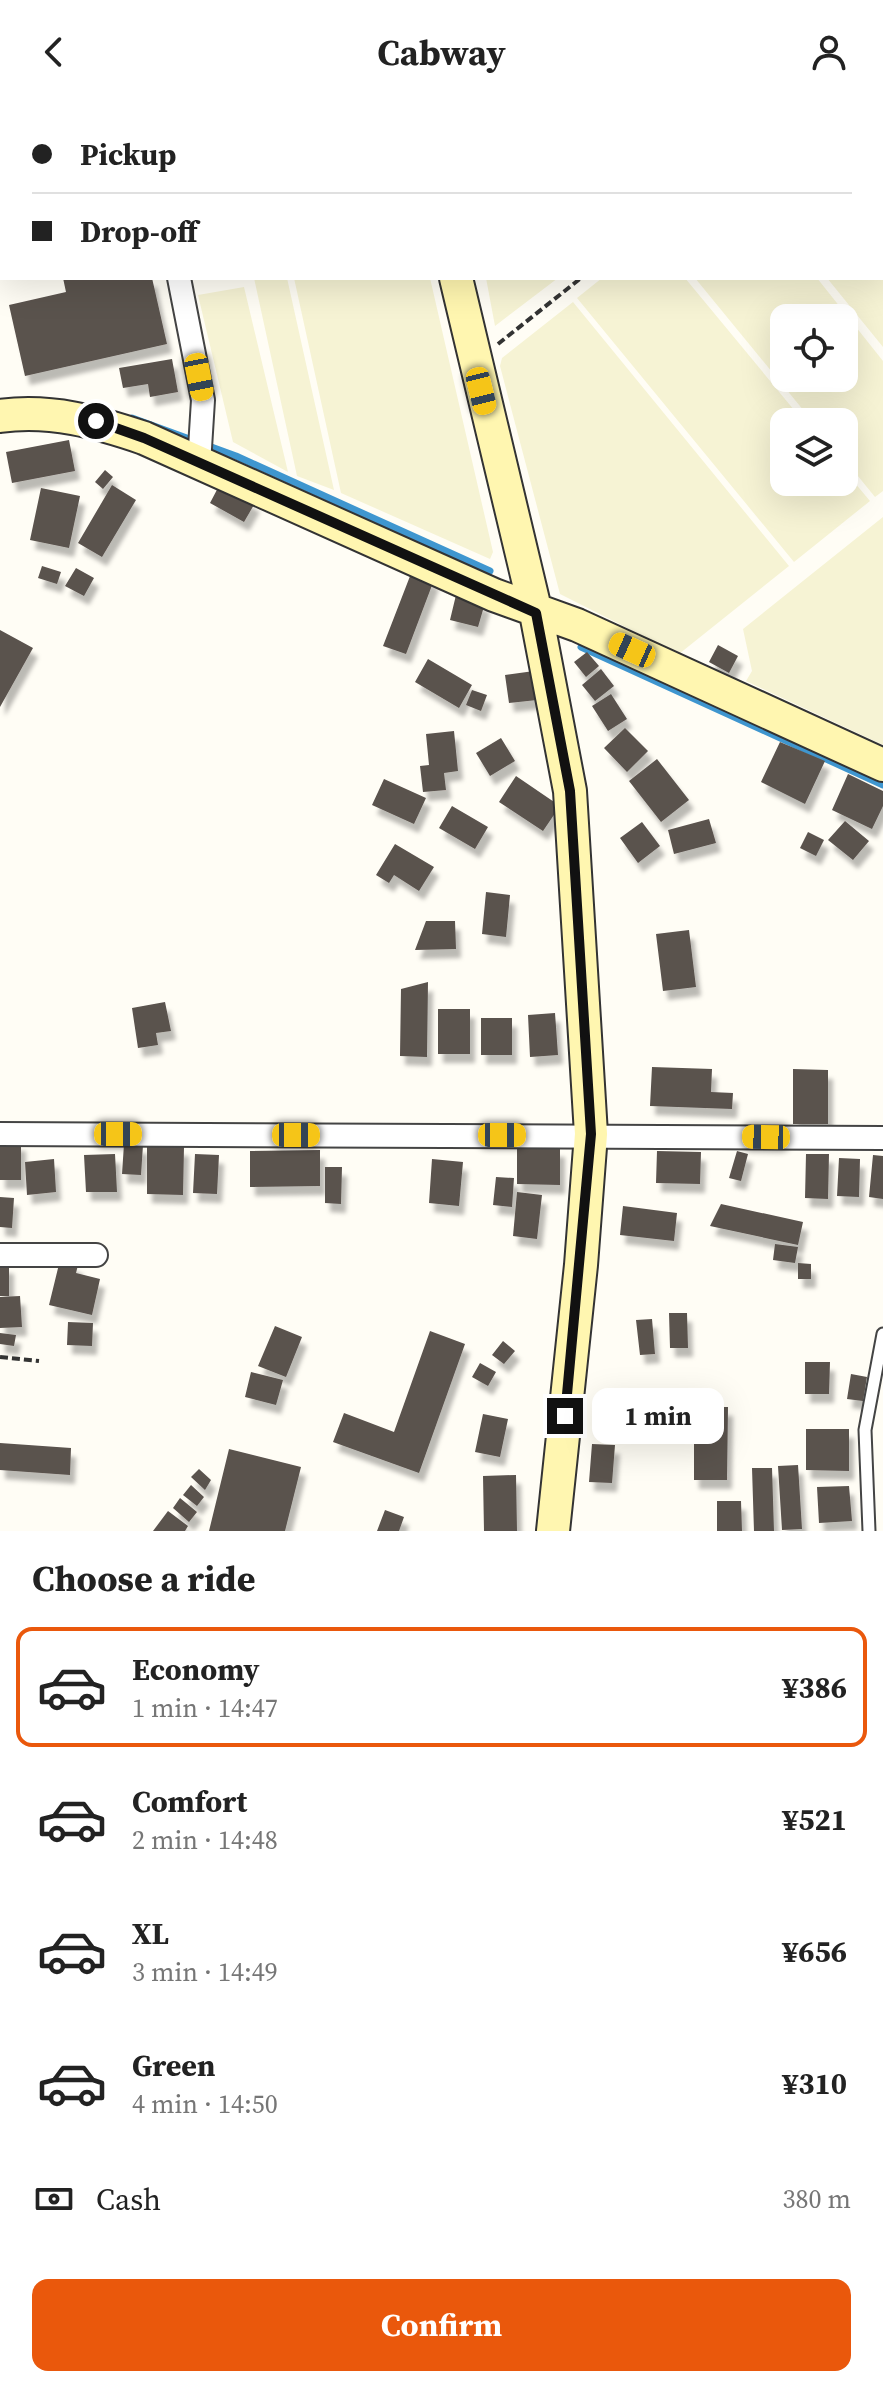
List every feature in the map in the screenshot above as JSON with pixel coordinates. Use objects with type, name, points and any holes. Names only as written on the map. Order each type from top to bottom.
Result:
[{"type":"street","points":[[179,280],[203,400],[199,461]]},
{"type":"street","points":[[456,280],[536,613],[570,791],[591,1134],[581,1265],[553,1531]]},
{"type":"street","points":[[0,416],[49,414],[96,421],[144,438],[536,613],[577,625],[883,765]]},
{"type":"street","points":[[0,1134],[591,1134],[883,1138]]},
{"type":"street","points":[[0,1255],[96,1255]]},
{"type":"lane","points":[[869,1531],[865,1430],[883,1334]]},
{"type":"path","points":[[475,363],[579,280]]},
{"type":"path","points":[[0,1357],[39,1361]]},
{"type":"shaded area","points":[[254,280],[287,280],[334,490],[297,476]]},
{"type":"shaded area","points":[[294,280],[430,280],[493,552],[490,559],[341,493]]},
{"type":"shaded area","points":[[486,280],[555,280],[495,326]]},
{"type":"shaded area","points":[[600,280],[687,280],[770,381],[770,392],[779,392],[792,408],[770,408],[770,496],[858,496],[858,487],[870,501],[794,562],[577,298]]},
{"type":"shaded area","points":[[697,280],[819,280],[838,304],[770,304],[770,370]]},
{"type":"shaded area","points":[[829,280],[883,280],[883,347],[858,316],[858,304],[848,304]]},
{"type":"shaded area","points":[[244,287],[288,472],[233,442],[198,295]]},
{"type":"shaded area","points":[[573,302],[789,566],[679,654],[560,594],[500,366],[502,358]]},
{"type":"shaded area","points":[[858,330],[883,361],[883,491],[875,497],[858,476],[858,408],[802,408],[788,392],[858,392]]},
{"type":"shaded area","points":[[883,517],[883,745],[746,681],[752,671],[743,629]]},
{"type":"building","points":[[63,280],[152,280],[167,344],[25,376],[9,305],[66,292]]},
{"type":"building","points":[[172,359],[178,392],[150,397],[148,384],[123,388],[119,368]]},
{"type":"building","points":[[69,440],[75,471],[12,483],[6,452]]},
{"type":"building","points":[[105,470],[113,477],[103,489],[95,482]]},
{"type":"building","points":[[220,484],[255,503],[244,522],[210,503]]},
{"type":"building","points":[[112,485],[136,500],[102,557],[78,543]]},
{"type":"building","points":[[41,488],[80,496],[69,548],[30,540]]},
{"type":"building","points":[[42,566],[61,572],[57,584],[38,578]]},
{"type":"building","points":[[76,568],[94,578],[84,596],[65,586]]},
{"type":"building","points":[[412,571],[434,580],[406,654],[383,646]]},
{"type":"building","points":[[456,595],[485,603],[478,627],[450,620]]},
{"type":"building","points":[[0,630],[33,648],[0,707]]},
{"type":"building","points":[[718,645],[738,656],[729,673],[709,662]]},
{"type":"building","points":[[587,652],[599,666],[586,677],[574,662]]},
{"type":"building","points":[[428,659],[472,685],[459,708],[415,682]]},
{"type":"building","points":[[601,669],[614,686],[595,701],[582,685]]},
{"type":"building","points":[[534,671],[537,700],[509,703],[505,675]]},
{"type":"building","points":[[472,690],[487,695],[481,711],[466,705]]},
{"type":"building","points":[[611,694],[627,719],[608,731],[592,706]]},
{"type":"building","points":[[625,728],[648,751],[627,772],[604,748]]},
{"type":"building","points":[[454,731],[458,771],[444,773],[446,790],[423,792],[420,766],[429,765],[426,734]]},
{"type":"building","points":[[501,738],[515,761],[490,776],[476,753]]},
{"type":"building","points":[[780,742],[825,761],[805,804],[761,782]]},
{"type":"building","points":[[657,759],[689,800],[661,822],[629,781]]},
{"type":"building","points":[[848,774],[883,791],[883,806],[872,829],[832,810]]},
{"type":"building","points":[[516,776],[560,806],[543,831],[499,802]]},
{"type":"building","points":[[384,779],[426,798],[414,824],[372,805]]},
{"type":"building","points":[[452,806],[488,827],[475,849],[439,828]]},
{"type":"building","points":[[709,819],[716,843],[674,854],[668,830]]},
{"type":"building","points":[[845,821],[869,841],[853,860],[828,840]]},
{"type":"building","points":[[642,822],[660,846],[638,863],[620,838]]},
{"type":"building","points":[[808,832],[824,840],[816,856],[800,848]]},
{"type":"building","points":[[395,844],[434,867],[419,891],[394,875],[389,883],[376,875]]},
{"type":"building","points":[[486,892],[510,895],[506,937],[482,934]]},
{"type":"building","points":[[426,921],[455,921],[456,949],[415,950]]},
{"type":"building","points":[[689,930],[696,987],[663,991],[656,934]]},
{"type":"building","points":[[428,982],[427,1057],[400,1056],[401,989]]},
{"type":"building","points":[[165,1002],[171,1031],[156,1033],[158,1045],[138,1048],[132,1008]]},
{"type":"building","points":[[438,1009],[470,1009],[470,1054],[438,1054]]},
{"type":"building","points":[[555,1013],[558,1055],[530,1057],[528,1015]]},
{"type":"building","points":[[481,1018],[512,1018],[512,1055],[481,1055]]},
{"type":"building","points":[[652,1067],[712,1069],[711,1092],[733,1093],[732,1109],[650,1106]]},
{"type":"building","points":[[793,1069],[828,1070],[828,1124],[793,1124]]},
{"type":"building","points":[[0,1142],[21,1142],[21,1180],[0,1180]]},
{"type":"building","points":[[124,1144],[143,1145],[141,1175],[122,1174]]},
{"type":"building","points":[[147,1147],[184,1147],[183,1195],[147,1194]]},
{"type":"building","points":[[517,1148],[560,1148],[560,1185],[517,1184]]},
{"type":"building","points":[[320,1150],[320,1186],[250,1187],[250,1151]]},
{"type":"building","points":[[657,1151],[701,1152],[700,1184],[656,1183]]},
{"type":"building","points":[[737,1151],[748,1154],[741,1181],[729,1178]]},
{"type":"building","points":[[115,1154],[117,1192],[86,1192],[84,1155]]},
{"type":"building","points":[[195,1154],[219,1155],[217,1194],[193,1193]]},
{"type":"building","points":[[806,1154],[829,1154],[828,1199],[805,1198]]},
{"type":"building","points":[[873,1155],[883,1156],[883,1199],[869,1197]]},
{"type":"building","points":[[839,1158],[860,1159],[859,1197],[837,1196]]},
{"type":"building","points":[[54,1159],[56,1192],[27,1195],[25,1162]]},
{"type":"building","points":[[432,1159],[463,1162],[459,1206],[429,1203]]},
{"type":"building","points":[[325,1167],[342,1167],[341,1204],[325,1203]]},
{"type":"building","points":[[496,1177],[514,1178],[512,1207],[493,1205]]},
{"type":"building","points":[[517,1192],[542,1195],[537,1239],[513,1236]]},
{"type":"building","points":[[0,1197],[14,1198],[12,1228],[0,1227]]},
{"type":"building","points":[[721,1204],[803,1222],[798,1245],[710,1226]]},
{"type":"building","points":[[623,1206],[677,1213],[674,1241],[620,1235]]},
{"type":"building","points":[[775,1244],[798,1247],[795,1263],[773,1260]]},
{"type":"building","points":[[60,1260],[78,1265],[76,1273],[100,1279],[92,1315],[49,1305]]},
{"type":"building","points":[[798,1263],[811,1264],[811,1279],[798,1279]]},
{"type":"building","points":[[0,1264],[9,1265],[9,1296],[0,1296]]},
{"type":"building","points":[[20,1296],[22,1327],[0,1328],[0,1297]]},
{"type":"building","points":[[669,1313],[687,1313],[688,1348],[670,1348]]},
{"type":"building","points":[[652,1319],[655,1354],[640,1355],[636,1320]]},
{"type":"building","points":[[68,1322],[93,1323],[92,1346],[67,1345]]},
{"type":"building","points":[[275,1326],[302,1337],[286,1377],[258,1366]]},
{"type":"building","points":[[430,1331],[465,1344],[419,1473],[333,1442],[344,1413],[394,1432]]},
{"type":"building","points":[[0,1333],[16,1335],[14,1346],[0,1344]]},
{"type":"building","points":[[503,1341],[515,1351],[504,1364],[492,1355]]},
{"type":"building","points":[[805,1362],[830,1362],[829,1394],[805,1394]]},
{"type":"building","points":[[480,1363],[496,1372],[488,1386],[472,1377]]},
{"type":"building","points":[[251,1372],[283,1380],[276,1405],[245,1397]]},
{"type":"building","points":[[851,1374],[867,1377],[863,1401],[847,1399]]},
{"type":"building","points":[[694,1407],[728,1407],[727,1480],[694,1480]]},
{"type":"building","points":[[483,1414],[508,1419],[500,1457],[475,1452]]},
{"type":"building","points":[[806,1429],[849,1429],[849,1471],[806,1470]]},
{"type":"building","points":[[0,1443],[71,1448],[70,1475],[0,1470]]},
{"type":"building","points":[[592,1444],[615,1445],[612,1483],[589,1482]]},
{"type":"building","points":[[229,1449],[301,1467],[285,1531],[209,1531]]},
{"type":"building","points":[[798,1465],[802,1529],[782,1530],[778,1466]]},
{"type":"building","points":[[752,1468],[772,1468],[774,1531],[754,1531]]},
{"type":"building","points":[[199,1469],[211,1480],[205,1490],[191,1477]]},
{"type":"building","points":[[516,1475],[517,1531],[484,1531],[483,1476]]},
{"type":"building","points":[[191,1485],[204,1497],[197,1506],[183,1495]]},
{"type":"building","points":[[849,1486],[852,1521],[819,1523],[817,1487]]},
{"type":"building","points":[[180,1498],[197,1512],[189,1522],[173,1508]]},
{"type":"building","points":[[717,1501],[741,1501],[742,1531],[717,1531]]},
{"type":"building","points":[[385,1510],[404,1517],[399,1531],[377,1531]]},
{"type":"building","points":[[168,1511],[188,1526],[185,1531],[153,1531]]},
{"type":"waterway","points":[[132,418],[236,456],[490,571]]},
{"type":"waterway","points":[[581,647],[883,785]]},
{"type":"route","points":[[96,421],[144,438],[536,613],[570,791],[583,964],[591,1134],[565,1416]]}]
